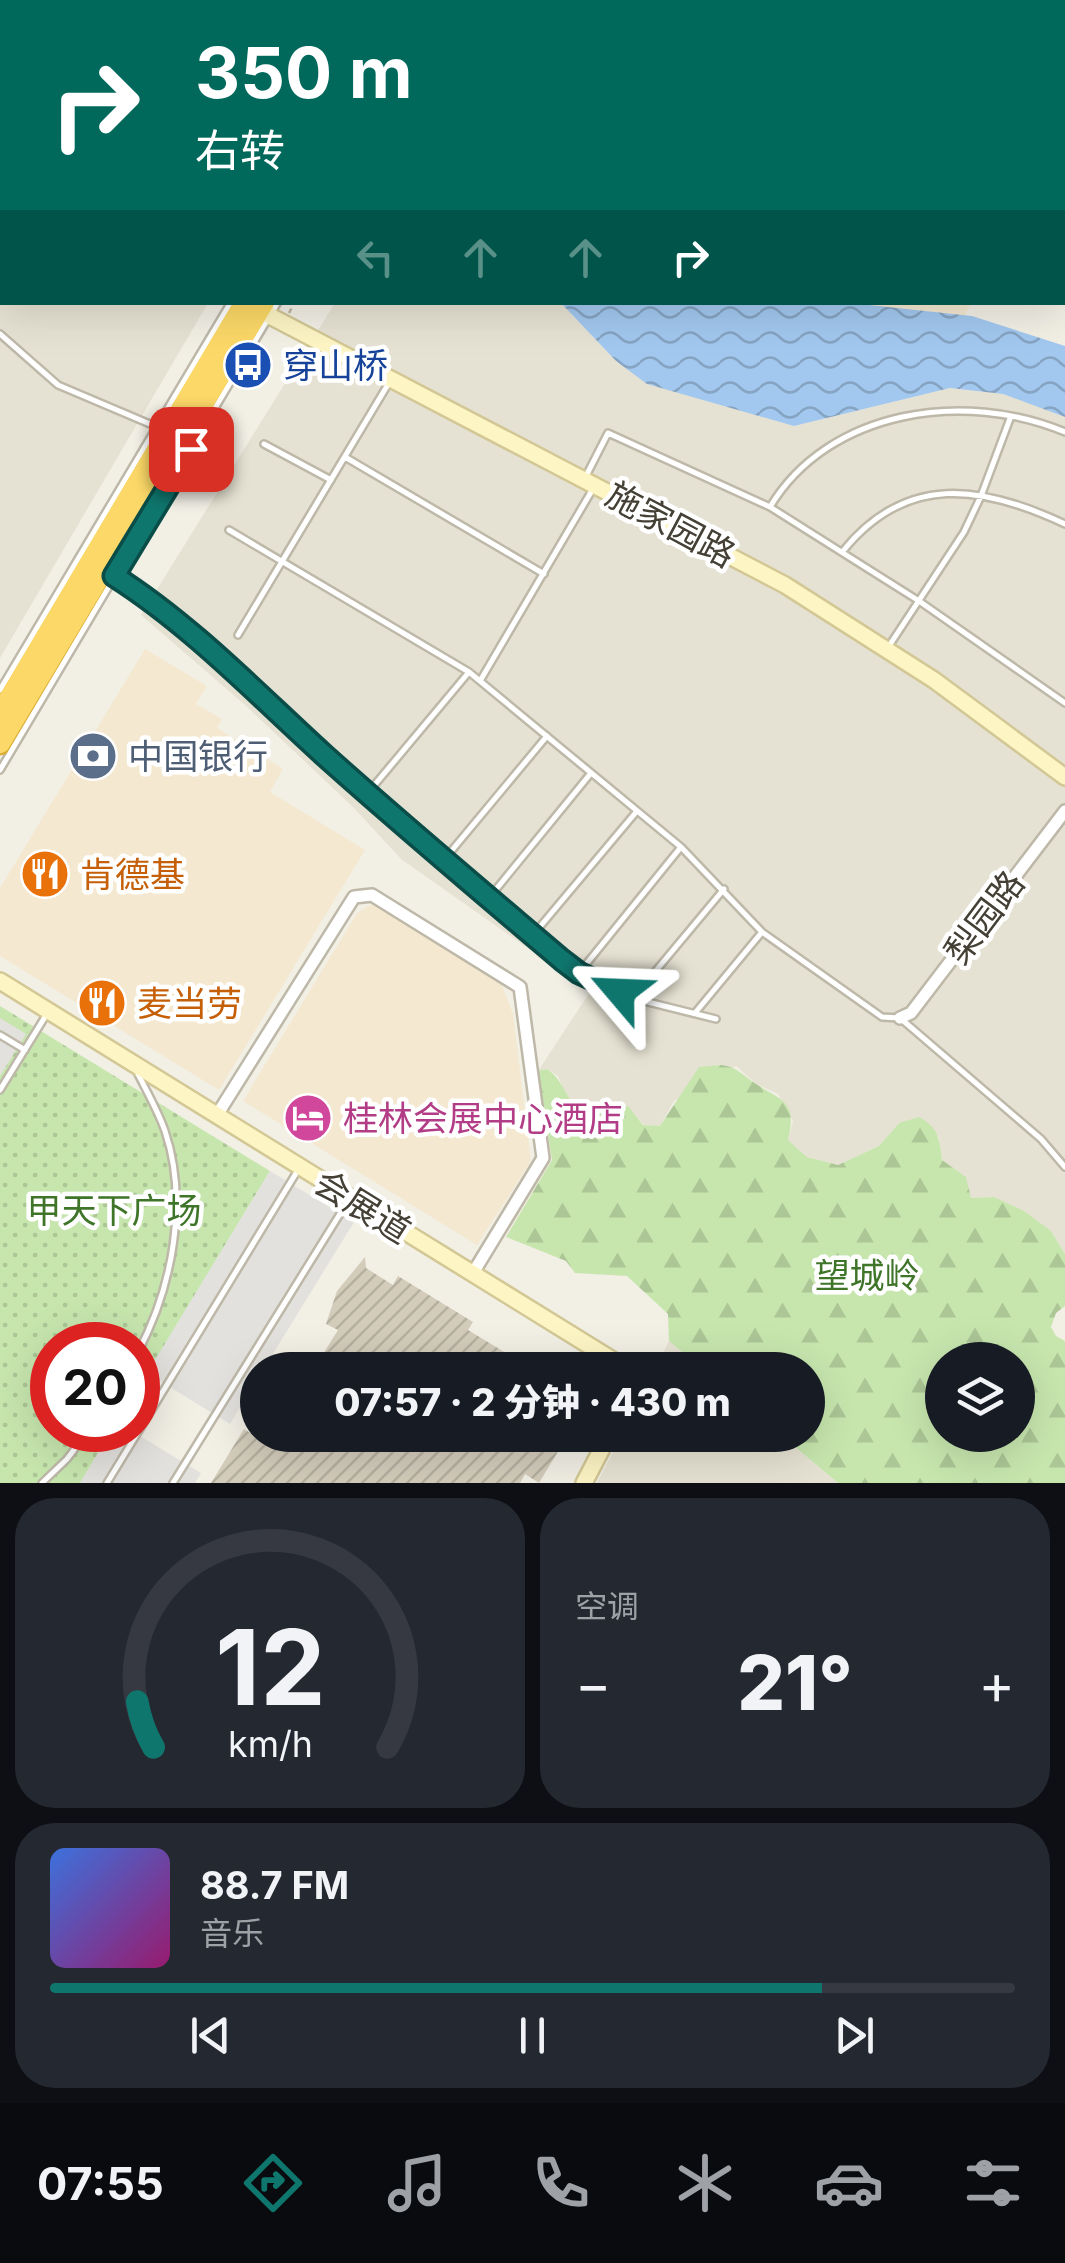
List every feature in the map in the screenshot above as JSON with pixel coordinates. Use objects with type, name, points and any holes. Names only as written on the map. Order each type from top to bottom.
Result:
[{"type":"highway","points":[[0,743],[10,705],[263,305]]},
{"type":"street","name":"施家园路","points":[[263,305],[392,379],[735,556],[888,648],[1065,777]]},
{"type":"street","name":"梨园路","points":[[900,1018],[911,1013],[1065,811]]},
{"type":"street","points":[[216,1114],[354,897],[372,895],[503,976],[520,987],[524,1004],[543,1158],[472,1273]]},
{"type":"street","name":"会展道","points":[[0,981],[600,1352]]},
{"type":"street","points":[[584,1483],[601,1452]]},
{"type":"lane","points":[[0,770],[10,705],[157,427],[229,305]]},
{"type":"lane","points":[[10,705],[114,576],[263,305]]},
{"type":"lane","points":[[0,334],[58,385],[157,427]]},
{"type":"lane","points":[[238,635],[392,379]]},
{"type":"lane","points":[[770,507],[786,481],[807,461],[856,431],[935,412],[961,411],[1011,416],[1065,432]]},
{"type":"lane","points":[[888,648],[964,532],[1011,416]]},
{"type":"lane","points":[[480,682],[544,574],[590,482],[608,433],[770,507],[919,600],[1065,703]]},
{"type":"lane","points":[[264,444],[330,480]]},
{"type":"lane","points":[[344,457],[544,574]]},
{"type":"lane","points":[[843,551],[879,515],[925,494],[981,496],[1065,524]]},
{"type":"lane","points":[[229,530],[469,672],[681,848],[762,932],[882,1017],[900,1018],[1041,1139],[1065,1168]]},
{"type":"lane","points":[[114,576],[142,594],[443,861],[579,973],[634,997],[716,1018]]},
{"type":"lane","points":[[367,794],[469,672]]},
{"type":"lane","points":[[443,861],[547,736]]},
{"type":"lane","points":[[488,899],[591,773]]},
{"type":"lane","points":[[533,936],[637,811]]},
{"type":"lane","points":[[579,973],[681,848]]},
{"type":"lane","points":[[634,997],[724,889]]},
{"type":"lane","points":[[695,1013],[762,932]]},
{"type":"lane","points":[[0,1090],[49,1010]]},
{"type":"lane","points":[[0,1034],[25,1050]]},
{"type":"lane","points":[[132,1062],[165,1131],[175,1199],[172,1254],[152,1322]]},
{"type":"lane","points":[[107,1483],[300,1167]]},
{"type":"lane","points":[[173,1483],[350,1198]]},
{"type":"lane","points":[[42,1483],[72,1452]]},
{"type":"shaded area","points":[[0,305],[207,305],[0,658]]},
{"type":"shaded area","points":[[334,305],[563,305],[616,361],[794,426],[950,388],[1005,394],[1065,417],[1065,1254],[1051,1231],[994,1197],[970,1198],[965,1177],[942,1160],[939,1137],[899,1123],[879,1146],[838,1165],[807,1157],[788,1140],[793,1121],[778,1094],[756,1084],[736,1066],[674,1101],[660,1126],[644,1125],[627,1106],[599,1112],[577,1110],[558,1076],[547,1069],[538,1071],[590,992],[401,859],[353,807],[245,705],[141,615]]},
{"type":"shaded area","points":[[862,305],[970,305],[965,315]]},
{"type":"shaded area","points":[[145,649],[207,686],[196,704],[222,719],[217,728],[283,769],[270,792],[365,850],[219,1090],[0,956],[0,888]]},
{"type":"shaded area","points":[[372,904],[500,980],[513,1014],[531,1161],[477,1245],[243,1101],[357,913]]},
{"type":"shaded area","points":[[0,1018],[26,1034],[0,1076]]},
{"type":"shaded area","points":[[270,1171],[354,1222],[274,1352],[240,1352],[240,1407],[230,1424],[160,1381],[160,1352]]},
{"type":"shaded area","points":[[669,1341],[682,1352],[664,1352]]},
{"type":"shaded area","points":[[160,1448],[201,1473],[195,1483],[80,1483],[99,1452],[160,1452]]},
{"type":"shaded area","points":[[613,1452],[801,1452],[838,1483],[597,1483]]},
{"type":"green space","name":"甲天下广场","points":[[0,1006],[270,1171],[160,1353],[160,1322],[30,1322],[30,1452],[99,1452],[80,1483],[0,1483]]},
{"type":"green space","name":"望城岭","points":[[721,1065],[732,1068],[786,1104],[791,1118],[788,1140],[807,1157],[838,1165],[879,1146],[899,1123],[919,1117],[937,1134],[942,1160],[966,1177],[971,1198],[994,1197],[1024,1211],[1051,1231],[1065,1254],[1065,1306],[1056,1313],[1051,1327],[1065,1341],[1065,1483],[838,1483],[801,1452],[825,1452],[825,1352],[682,1352],[669,1341],[668,1314],[627,1276],[575,1273],[566,1261],[506,1237],[552,1160],[538,1071],[547,1069],[552,1073],[577,1110],[599,1112],[628,1106],[643,1125],[660,1126],[699,1067]]},
{"type":"water","points":[[563,305],[869,305],[972,316],[1065,346],[1065,417],[1003,394],[950,388],[794,426],[647,384],[616,361]]},
{"type":"building","points":[[365,1257],[366,1268],[393,1285],[398,1276],[473,1322],[468,1330],[504,1352],[324,1352],[338,1330],[326,1324],[337,1291]]},
{"type":"building","points":[[240,1436],[240,1452],[558,1452],[539,1483],[525,1474],[520,1483],[211,1483]]},
{"type":"place","name":"穿山桥","points":[[248,365]]},
{"type":"place","name":"中国银行","points":[[93,756]]},
{"type":"place","name":"肯德基","points":[[45,874]]},
{"type":"place","name":"麦当劳","points":[[102,1003]]},
{"type":"place","name":"桂林会展中心酒店","points":[[308,1118]]},
{"type":"route","points":[[191,449],[114,576],[142,594],[226,666],[426,847],[562,960],[579,973],[620,992]]}]
